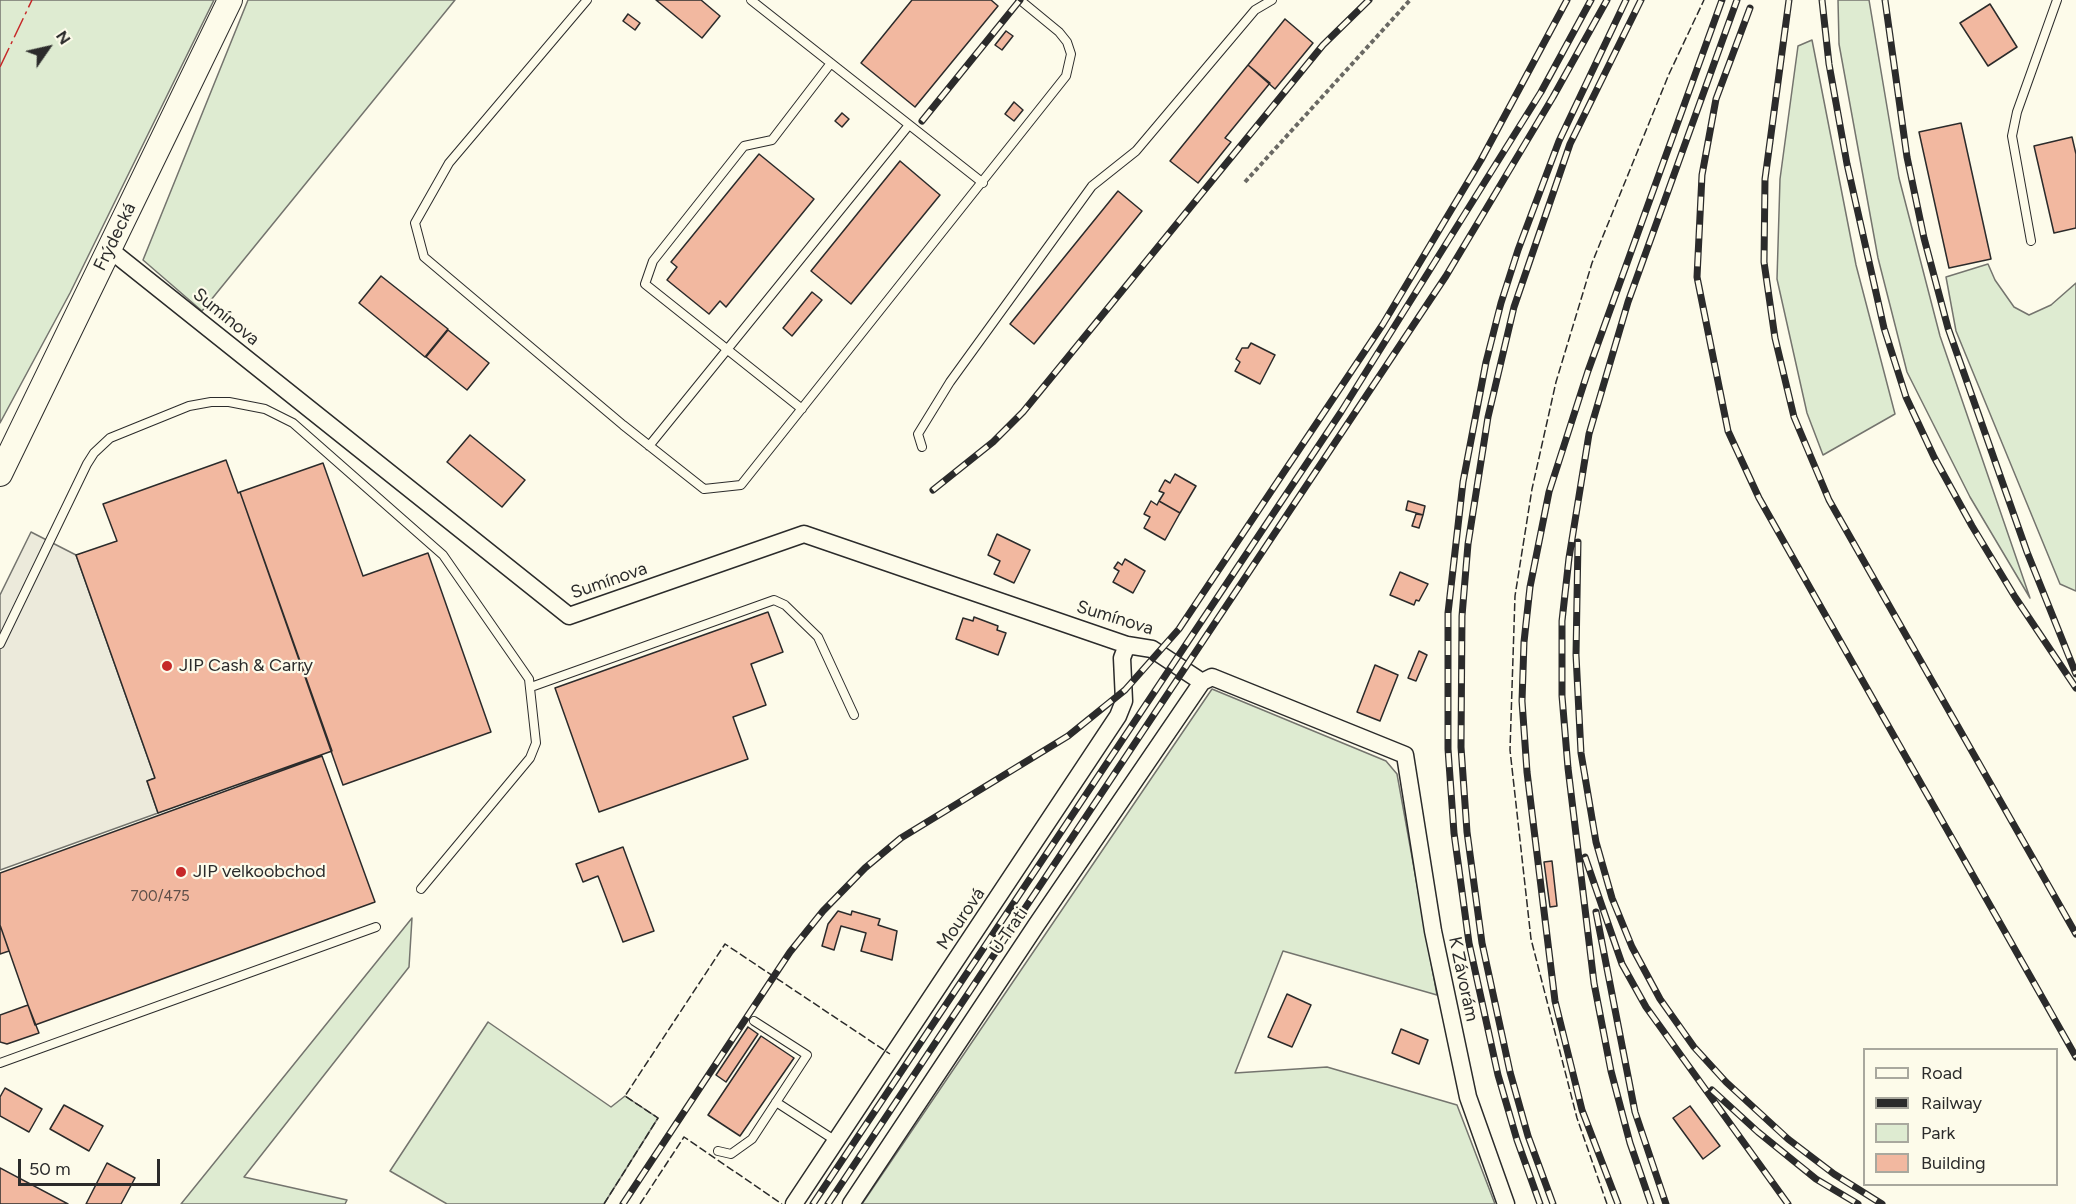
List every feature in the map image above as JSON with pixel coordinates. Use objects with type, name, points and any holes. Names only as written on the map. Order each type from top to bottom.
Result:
[{"type":"main road","name":"Frýdecká","points":[[0,474],[230,0]]},
{"type":"street","name":"Sumínova","points":[[109,249],[569,616],[804,534],[1127,645],[1152,649],[1207,680]]},
{"type":"street","name":"Mourová","points":[[794,1204],[1118,716],[1124,701],[1122,658],[1127,645]]},
{"type":"street","name":"K Závorám","points":[[1207,680],[1405,755],[1433,931],[1468,1097],[1506,1204]]},
{"type":"street","name":"U Trati","points":[[851,1204],[1037,924],[1207,680]]},
{"type":"lane","points":[[587,0],[449,163],[415,223],[424,257],[649,446],[704,489],[741,485],[1066,76],[1071,54],[1059,32],[1020,0]]},
{"type":"lane","points":[[751,0],[983,183]]},
{"type":"lane","points":[[921,447],[918,434],[950,382],[1092,186],[1136,151],[1255,10],[1272,0]]},
{"type":"lane","points":[[2031,241],[2012,136],[2017,112],[2057,0]]},
{"type":"lane","points":[[802,408],[726,351],[645,284],[653,261],[744,146],[772,140],[831,63]]},
{"type":"lane","points":[[649,446],[909,125]]},
{"type":"lane","points":[[0,644],[87,464],[101,446],[121,432],[189,406],[229,402],[265,409],[293,423],[432,544],[524,670],[531,687],[536,743],[530,758],[421,890]]},
{"type":"lane","points":[[531,687],[774,600],[785,605],[818,637],[854,715]]},
{"type":"lane","points":[[0,1063],[376,927]]},
{"type":"lane","points":[[718,1151],[731,1154],[752,1139],[807,1055],[754,1021]]},
{"type":"lane","points":[[776,1102],[836,1141]]},
{"type":"path","points":[[1245,182],[1410,0]]},
{"type":"green space","points":[[0,0],[214,0],[70,293],[0,423]]},
{"type":"green space","points":[[248,0],[455,0],[202,311],[143,260]]},
{"type":"green space","points":[[1838,0],[1869,0],[1899,178],[1940,336],[2030,598],[1970,497],[1907,372],[1878,258],[1839,44]]},
{"type":"green space","points":[[1812,40],[1856,265],[1895,414],[1823,455],[1807,413],[1777,279],[1780,179],[1798,46]]},
{"type":"green space","points":[[1988,264],[1995,280],[2014,307],[2029,315],[2051,305],[2076,283],[2076,591],[2060,584],[1956,331],[1946,277]]},
{"type":"green space","points":[[1212,689],[1386,761],[1397,774],[1437,995],[1283,951],[1235,1073],[1327,1067],[1457,1105],[1495,1204],[862,1204]]},
{"type":"green space","points":[[412,918],[409,967],[244,1177],[347,1200],[345,1204],[181,1204]]},
{"type":"green space","points":[[488,1022],[611,1107],[625,1096],[658,1118],[604,1204],[447,1204],[390,1171]]},
{"type":"shaded area","points":[[31,532],[76,555],[155,778],[147,781],[158,813],[0,870],[0,595]]},
{"type":"building","points":[[656,0],[701,0],[720,16],[702,38]]},
{"type":"building","points":[[912,0],[991,0],[998,6],[915,107],[861,63]]},
{"type":"building","points":[[1990,4],[2017,47],[1988,66],[1960,23]]},
{"type":"building","points":[[628,14],[640,23],[635,30],[623,21]]},
{"type":"building","points":[[1285,19],[1313,43],[1275,89],[1248,65]]},
{"type":"building","points":[[1006,31],[1013,36],[1002,50],[995,45]]},
{"type":"building","points":[[1248,65],[1270,83],[1225,138],[1231,142],[1198,183],[1170,161]]},
{"type":"building","points":[[1014,102],[1023,110],[1014,121],[1005,114]]},
{"type":"building","points":[[842,113],[849,119],[842,127],[835,121]]},
{"type":"building","points":[[1961,123],[1991,259],[1949,268],[1919,132]]},
{"type":"building","points":[[2072,137],[2076,154],[2076,228],[2054,233],[2034,146]]},
{"type":"building","points":[[759,154],[814,199],[726,307],[720,301],[709,314],[667,280],[677,267],[671,262]]},
{"type":"building","points":[[900,161],[940,195],[851,304],[811,271]]},
{"type":"building","points":[[1118,191],[1142,211],[1034,344],[1010,324]]},
{"type":"building","points":[[381,276],[448,329],[425,357],[359,303]]},
{"type":"building","points":[[812,292],[822,300],[792,336],[783,328]]},
{"type":"building","points":[[448,330],[489,363],[467,390],[426,357]]},
{"type":"building","points":[[1251,343],[1275,355],[1260,384],[1235,371],[1240,362],[1236,359],[1242,348],[1248,348]]},
{"type":"building","points":[[470,435],[525,480],[502,507],[447,462]]},
{"type":"building","points":[[226,460],[238,493],[240,492],[332,751],[158,813],[147,781],[155,778],[76,555],[117,541],[103,504]]},
{"type":"building","points":[[323,463],[363,576],[428,553],[491,732],[343,785],[240,492]]},
{"type":"building","points":[[1175,474],[1196,486],[1180,513],[1159,501],[1164,493],[1159,491],[1165,480],[1170,483]]},
{"type":"building","points":[[1151,501],[1157,505],[1159,501],[1180,513],[1165,540],[1144,528],[1150,517],[1144,514]]},
{"type":"building","points":[[1408,501],[1425,506],[1423,515],[1406,510]]},
{"type":"building","points":[[1416,514],[1423,515],[1419,528],[1412,526]]},
{"type":"building","points":[[997,534],[1030,550],[1014,583],[994,574],[1000,561],[988,555]]},
{"type":"building","points":[[1125,559],[1145,571],[1133,593],[1113,582],[1119,571],[1114,568],[1118,562],[1122,565]]},
{"type":"building","points":[[1400,572],[1428,584],[1419,601],[1416,600],[1414,605],[1390,595]]},
{"type":"building","points":[[768,612],[783,652],[751,664],[766,705],[733,717],[748,759],[599,812],[555,688]]},
{"type":"building","points":[[974,617],[998,626],[997,630],[1006,633],[998,655],[956,639],[963,618],[973,621]]},
{"type":"building","points":[[1419,651],[1427,655],[1416,681],[1408,678]]},
{"type":"building","points":[[1375,665],[1398,675],[1380,721],[1357,712]]},
{"type":"building","points":[[322,756],[375,902],[35,1025],[0,925],[0,873]]},
{"type":"building","points":[[623,847],[654,931],[623,942],[598,876],[583,882],[576,864]]},
{"type":"building","points":[[1552,861],[1557,906],[1550,907],[1544,862]]},
{"type":"building","points":[[838,911],[851,915],[852,911],[880,919],[878,925],[897,931],[892,960],[861,951],[866,933],[841,926],[834,950],[822,946],[828,924]]},
{"type":"building","points":[[0,925],[9,951],[0,954]]},
{"type":"building","points":[[1287,994],[1311,1005],[1292,1047],[1268,1037]]},
{"type":"building","points":[[28,1005],[39,1033],[7,1044],[0,1042],[0,1015]]},
{"type":"building","points":[[748,1027],[758,1034],[726,1082],[716,1075]]},
{"type":"building","points":[[1401,1029],[1428,1040],[1419,1064],[1392,1053]]},
{"type":"building","points":[[761,1036],[794,1058],[740,1136],[708,1115]]},
{"type":"building","points":[[5,1088],[42,1109],[29,1132],[0,1116],[0,1097]]},
{"type":"building","points":[[64,1105],[103,1126],[89,1151],[50,1129]]},
{"type":"building","points":[[1690,1106],[1720,1146],[1703,1159],[1673,1118]]},
{"type":"building","points":[[107,1163],[135,1178],[121,1204],[86,1204]]},
{"type":"building","points":[[0,1168],[68,1204],[0,1204]]},
{"type":"railway","points":[[922,121],[1020,0]]},
{"type":"railway","points":[[933,490],[993,442],[1023,412],[1323,45],[1369,0]]},
{"type":"railway","points":[[623,1204],[790,952],[823,911],[865,868],[901,838],[1068,736],[1125,690],[1179,629],[1383,324],[1481,160],[1567,0]]},
{"type":"railway","points":[[813,1204],[1341,412],[1541,92],[1591,0]]},
{"type":"railway","points":[[828,1204],[1446,276],[1553,97],[1607,0]]},
{"type":"railway","points":[[1540,1204],[1517,1140],[1498,1075],[1469,943],[1454,833],[1448,749],[1448,613],[1463,482],[1486,362],[1501,303],[1518,250],[1559,141],[1626,0]]},
{"type":"railway","points":[[1553,1204],[1528,1136],[1510,1072],[1482,943],[1467,832],[1461,747],[1462,616],[1468,544],[1488,417],[1514,307],[1570,144],[1641,0]]},
{"type":"railway","points":[[1618,1204],[1582,1110],[1555,1001],[1527,772],[1522,701],[1524,642],[1530,587],[1549,492],[1588,371],[1722,0]]},
{"type":"railway","points":[[1651,1204],[1630,1143],[1611,1071],[1594,983],[1568,768],[1562,696],[1562,621],[1569,558],[1589,434],[1628,302],[1737,0]]},
{"type":"railway","points":[[1789,0],[1765,179],[1764,262],[1775,338],[1794,417],[1829,500],[2076,934]]},
{"type":"railway","points":[[1822,0],[1829,64],[1847,164],[1884,328],[1906,397],[1934,457],[1972,526],[2015,597],[2076,688]]},
{"type":"railway","points":[[1885,0],[1907,157],[1924,238],[1948,328],[2027,552],[2076,674]]},
{"type":"railway","points":[[1750,8],[1716,99],[1702,175],[1697,277],[1728,431],[1759,498],[2076,1057]]},
{"type":"railway","points":[[1578,542],[1576,655],[1581,753],[1596,842],[1612,898],[1632,947],[1660,999],[1694,1047],[1726,1082],[1788,1139],[1834,1174],[1882,1204]]},
{"type":"railway","points":[[1585,857],[1622,964],[1646,1007],[1788,1204]]},
{"type":"railway","points":[[1596,912],[1635,1112],[1666,1204]]},
{"type":"railway","points":[[1712,1090],[1758,1132],[1816,1179],[1858,1204]]},
{"type":"fence","points":[[1607,1204],[1577,1118],[1531,939],[1510,750],[1515,596],[1532,489],[1556,382],[1592,263],[1669,74],[1704,0]]},
{"type":"fence","points":[[604,1204],[658,1118],[625,1096],[725,944],[890,1054]]},
{"type":"fence","points":[[640,1204],[684,1137],[782,1204]]},
{"type":"power","points":[[0,67],[32,0]]},
{"type":"place","name":"JIP Cash & Carry","points":[[167,666]]},
{"type":"place","name":"JIP velkoobchod","points":[[181,872]]}]
